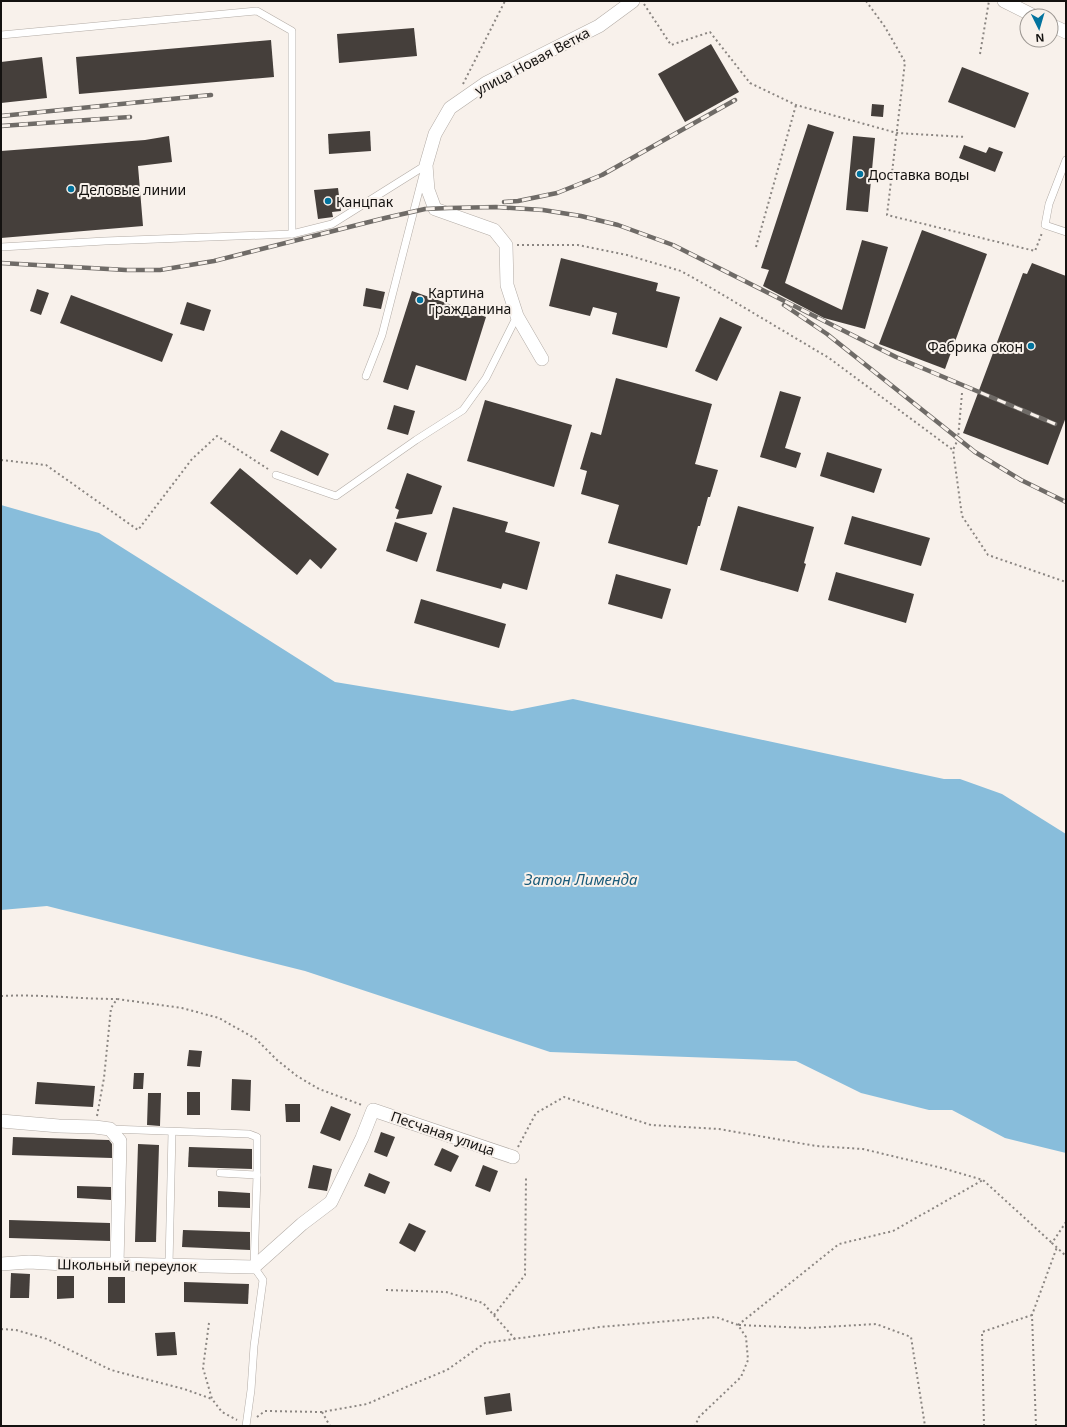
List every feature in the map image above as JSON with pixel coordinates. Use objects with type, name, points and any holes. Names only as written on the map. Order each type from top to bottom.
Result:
[{"type":"street","name":"улица Новая Ветка","points":[[506,245],[494,230],[435,208],[428,190],[426,165],[435,134],[450,108],[486,83],[599,26],[633,1]]},
{"type":"street","points":[[1004,1],[1019,8]]},
{"type":"street","points":[[506,245],[507,285],[517,316],[542,359]]},
{"type":"street","name":"Песчаная улица","points":[[254,1267],[302,1224],[331,1202],[362,1138],[373,1110],[513,1157]]},
{"type":"street","points":[[1,1121],[110,1129],[120,1141],[117,1264]]},
{"type":"street","name":"Школьный переулок","points":[[1,1264],[29,1262],[64,1264],[254,1267]]},
{"type":"lane","points":[[1,35],[257,11],[292,31],[292,234]]},
{"type":"lane","points":[[1066,160],[1049,204],[1045,225],[1066,232]]},
{"type":"lane","points":[[1,247],[292,234],[332,224],[426,165]]},
{"type":"lane","points":[[366,376],[382,335],[426,165]]},
{"type":"lane","points":[[276,474],[336,496],[416,440],[463,410],[486,378],[517,316]]},
{"type":"lane","points":[[110,1129],[257,1137],[254,1267],[263,1280],[254,1346],[251,1390],[246,1425]]},
{"type":"lane","points":[[169,1265],[172,1132]]},
{"type":"lane","points":[[220,1173],[257,1175]]},
{"type":"path","points":[[461,88],[505,1]]},
{"type":"path","points":[[642,1],[671,44],[710,32],[750,82],[796,105],[896,133],[966,137]]},
{"type":"path","points":[[866,1],[885,27],[905,62],[887,215],[1034,251],[1045,225]]},
{"type":"path","points":[[980,54],[989,1]]},
{"type":"path","points":[[756,246],[796,105]]},
{"type":"path","points":[[506,245],[578,245],[627,255],[681,271],[829,358],[953,450]]},
{"type":"path","points":[[962,393],[958,439],[953,450],[962,516],[988,555],[1066,582]]},
{"type":"path","points":[[1,460],[46,466],[138,530],[192,460],[217,436],[276,474]]},
{"type":"path","name":"Песчаная улица","points":[[1,996],[39,995],[89,999],[117,999],[182,1008],[219,1018],[256,1039],[277,1060],[297,1076],[319,1089],[373,1110]]},
{"type":"path","points":[[95,1127],[104,1078],[111,1008],[117,999]]},
{"type":"path","points":[[513,1157],[536,1113],[564,1096],[651,1125],[719,1129],[816,1146],[863,1149],[942,1168],[983,1180],[1066,1256]]},
{"type":"path","points":[[494,1315],[525,1275],[526,1178]]},
{"type":"path","points":[[738,1325],[840,1244],[893,1230],[983,1180]]},
{"type":"path","points":[[1052,1242],[1066,1222]]},
{"type":"path","points":[[1036,1426],[1032,1315],[1057,1247]]},
{"type":"path","points":[[386,1290],[446,1292],[483,1303],[515,1339]]},
{"type":"path","points":[[984,1426],[982,1332],[1032,1315]]},
{"type":"path","points":[[210,1323],[203,1368],[212,1399],[222,1412],[246,1425],[265,1411],[322,1412],[367,1404],[406,1386],[447,1370],[484,1343],[600,1327],[716,1317],[738,1325],[808,1328],[876,1324],[911,1337],[925,1426]]},
{"type":"path","points":[[695,1426],[699,1418],[741,1377],[748,1360],[746,1337],[738,1325]]},
{"type":"path","points":[[1,1329],[16,1330],[47,1339],[111,1370],[184,1389],[212,1399]]},
{"type":"path","points":[[322,1412],[330,1426]]},
{"type":"water","name":"Затон Лименда","points":[[1,505],[99,533],[335,682],[512,711],[573,699],[944,779],[960,779],[1002,794],[1066,834],[1066,1153],[1005,1138],[952,1110],[929,1110],[861,1093],[796,1061],[550,1052],[305,971],[47,906],[1,910]]},
{"type":"building","points":[[414,28],[417,56],[339,63],[337,34]]},
{"type":"building","points":[[271,40],[274,77],[79,94],[76,57]]},
{"type":"building","points":[[711,44],[739,92],[685,122],[658,74]]},
{"type":"building","points":[[42,57],[47,98],[1,103],[1,62]]},
{"type":"building","points":[[962,67],[1029,93],[1015,128],[948,102]]},
{"type":"building","points":[[872,104],[884,105],[883,117],[871,116]]},
{"type":"building","points":[[808,124],[834,132],[785,283],[842,310],[862,240],[888,247],[865,329],[824,318],[763,286],[769,270],[761,268]]},
{"type":"building","points":[[370,131],[371,151],[329,154],[328,134]]},
{"type":"building","name":"Деловые линии","points":[[169,136],[172,162],[138,166],[143,226],[1,238],[1,151],[145,140]]},
{"type":"building","name":"Доставка воды","points":[[853,136],[875,138],[868,212],[846,210]]},
{"type":"building","points":[[964,145],[986,153],[989,147],[1003,152],[995,172],[959,158]]},
{"type":"building","name":"Канцпак","points":[[338,188],[341,211],[332,212],[333,217],[318,219],[314,190]]},
{"type":"building","points":[[922,230],[987,254],[945,369],[879,344]]},
{"type":"building","points":[[561,258],[658,283],[656,291],[680,297],[667,348],[612,334],[617,313],[593,307],[590,316],[549,306]]},
{"type":"building","name":"Фабрика окон","points":[[1032,263],[1066,276],[1066,417],[1048,465],[963,433],[1023,273],[1027,274]]},
{"type":"building","points":[[366,288],[385,292],[381,309],[363,306]]},
{"type":"building","points":[[37,289],[49,293],[41,315],[30,311]]},
{"type":"building","points":[[412,291],[486,317],[466,381],[416,365],[408,390],[383,382]]},
{"type":"building","points":[[71,295],[173,334],[162,362],[60,323]]},
{"type":"building","points":[[187,302],[211,310],[204,331],[180,324]]},
{"type":"building","points":[[720,317],[742,327],[717,381],[695,371]]},
{"type":"building","points":[[616,378],[712,404],[695,464],[718,470],[710,497],[708,497],[700,526],[698,526],[687,565],[608,543],[619,505],[581,494],[587,471],[580,469],[591,432],[601,435]]},
{"type":"building","points":[[780,391],[801,397],[785,448],[801,453],[796,468],[760,457]]},
{"type":"building","points":[[485,400],[572,425],[554,487],[467,461]]},
{"type":"building","points":[[394,405],[415,411],[408,435],[387,429]]},
{"type":"building","points":[[281,430],[329,454],[318,476],[270,451]]},
{"type":"building","points":[[827,452],[882,469],[874,493],[820,476]]},
{"type":"building","points":[[240,468],[337,549],[321,569],[310,559],[297,575],[210,503]]},
{"type":"building","points":[[407,473],[442,486],[432,514],[396,519],[399,510],[395,508]]},
{"type":"building","points":[[738,506],[814,527],[798,592],[720,570]]},
{"type":"building","points":[[453,507],[508,522],[505,532],[540,542],[527,590],[503,583],[501,589],[436,571]]},
{"type":"building","points":[[852,516],[930,538],[921,566],[844,544]]},
{"type":"building","points":[[395,522],[427,533],[417,562],[386,551]]},
{"type":"building","points":[[836,572],[914,594],[906,623],[828,600]]},
{"type":"building","points":[[616,574],[671,589],[662,619],[608,604]]},
{"type":"building","points":[[421,599],[506,624],[499,648],[414,623]]},
{"type":"building","points":[[189,1050],[202,1051],[200,1067],[187,1066]]},
{"type":"building","points":[[134,1073],[144,1073],[143,1089],[133,1089]]},
{"type":"building","points":[[232,1079],[251,1080],[250,1111],[231,1110]]},
{"type":"building","points":[[37,1082],[95,1086],[93,1107],[35,1104]]},
{"type":"building","points":[[187,1092],[200,1092],[200,1115],[187,1115]]},
{"type":"building","points":[[148,1093],[161,1093],[160,1126],[147,1125]]},
{"type":"building","points":[[285,1104],[300,1104],[300,1122],[286,1122]]},
{"type":"building","points":[[331,1106],[351,1114],[340,1141],[320,1133]]},
{"type":"building","points":[[381,1132],[395,1137],[387,1157],[374,1152]]},
{"type":"building","points":[[13,1137],[109,1140],[112,1144],[112,1158],[12,1155]]},
{"type":"building","points":[[138,1144],[159,1145],[156,1242],[135,1242]]},
{"type":"building","points":[[189,1147],[252,1149],[252,1169],[188,1167]]},
{"type":"building","points":[[442,1148],[459,1156],[451,1172],[434,1165]]},
{"type":"building","points":[[313,1165],[332,1169],[327,1191],[308,1188]]},
{"type":"building","points":[[483,1165],[498,1171],[490,1192],[475,1186]]},
{"type":"building","points":[[369,1173],[390,1182],[385,1194],[364,1186]]},
{"type":"building","points":[[77,1186],[111,1187],[111,1200],[77,1198]]},
{"type":"building","points":[[218,1191],[250,1193],[250,1208],[218,1207]]},
{"type":"building","points":[[9,1220],[110,1223],[110,1241],[9,1238]]},
{"type":"building","points":[[409,1223],[426,1231],[415,1252],[399,1243]]},
{"type":"building","points":[[183,1230],[250,1232],[250,1250],[182,1247]]},
{"type":"building","points":[[11,1273],[30,1274],[29,1298],[10,1298]]},
{"type":"building","points":[[57,1276],[74,1276],[74,1298],[57,1299]]},
{"type":"building","points":[[108,1277],[125,1277],[125,1303],[108,1303]]},
{"type":"building","points":[[184,1282],[249,1284],[248,1304],[184,1302]]},
{"type":"building","points":[[175,1332],[177,1355],[157,1356],[155,1333]]},
{"type":"building","points":[[510,1393],[512,1411],[486,1415],[484,1397]]},
{"type":"railway","points":[[1,116],[211,95]]},
{"type":"railway","points":[[504,202],[518,201],[557,193],[602,175],[735,100]]},
{"type":"railway","points":[[1,126],[130,117]]},
{"type":"railway","points":[[1,263],[126,270],[160,270],[214,261],[425,209],[496,207],[543,210],[581,216],[618,225],[673,245],[896,357],[1055,424]]},
{"type":"railway","points":[[784,305],[827,334],[975,452],[1021,480],[1066,502]]},
{"type":"place","name":"Доставка воды","points":[[860,174]]},
{"type":"place","name":"Деловые линии","points":[[71,189]]},
{"type":"place","name":"Канцпак","points":[[328,201]]},
{"type":"place","name":"Картина Гражданина","points":[[420,300]]},
{"type":"place","name":"Фабрика окон","points":[[1031,346]]}]
